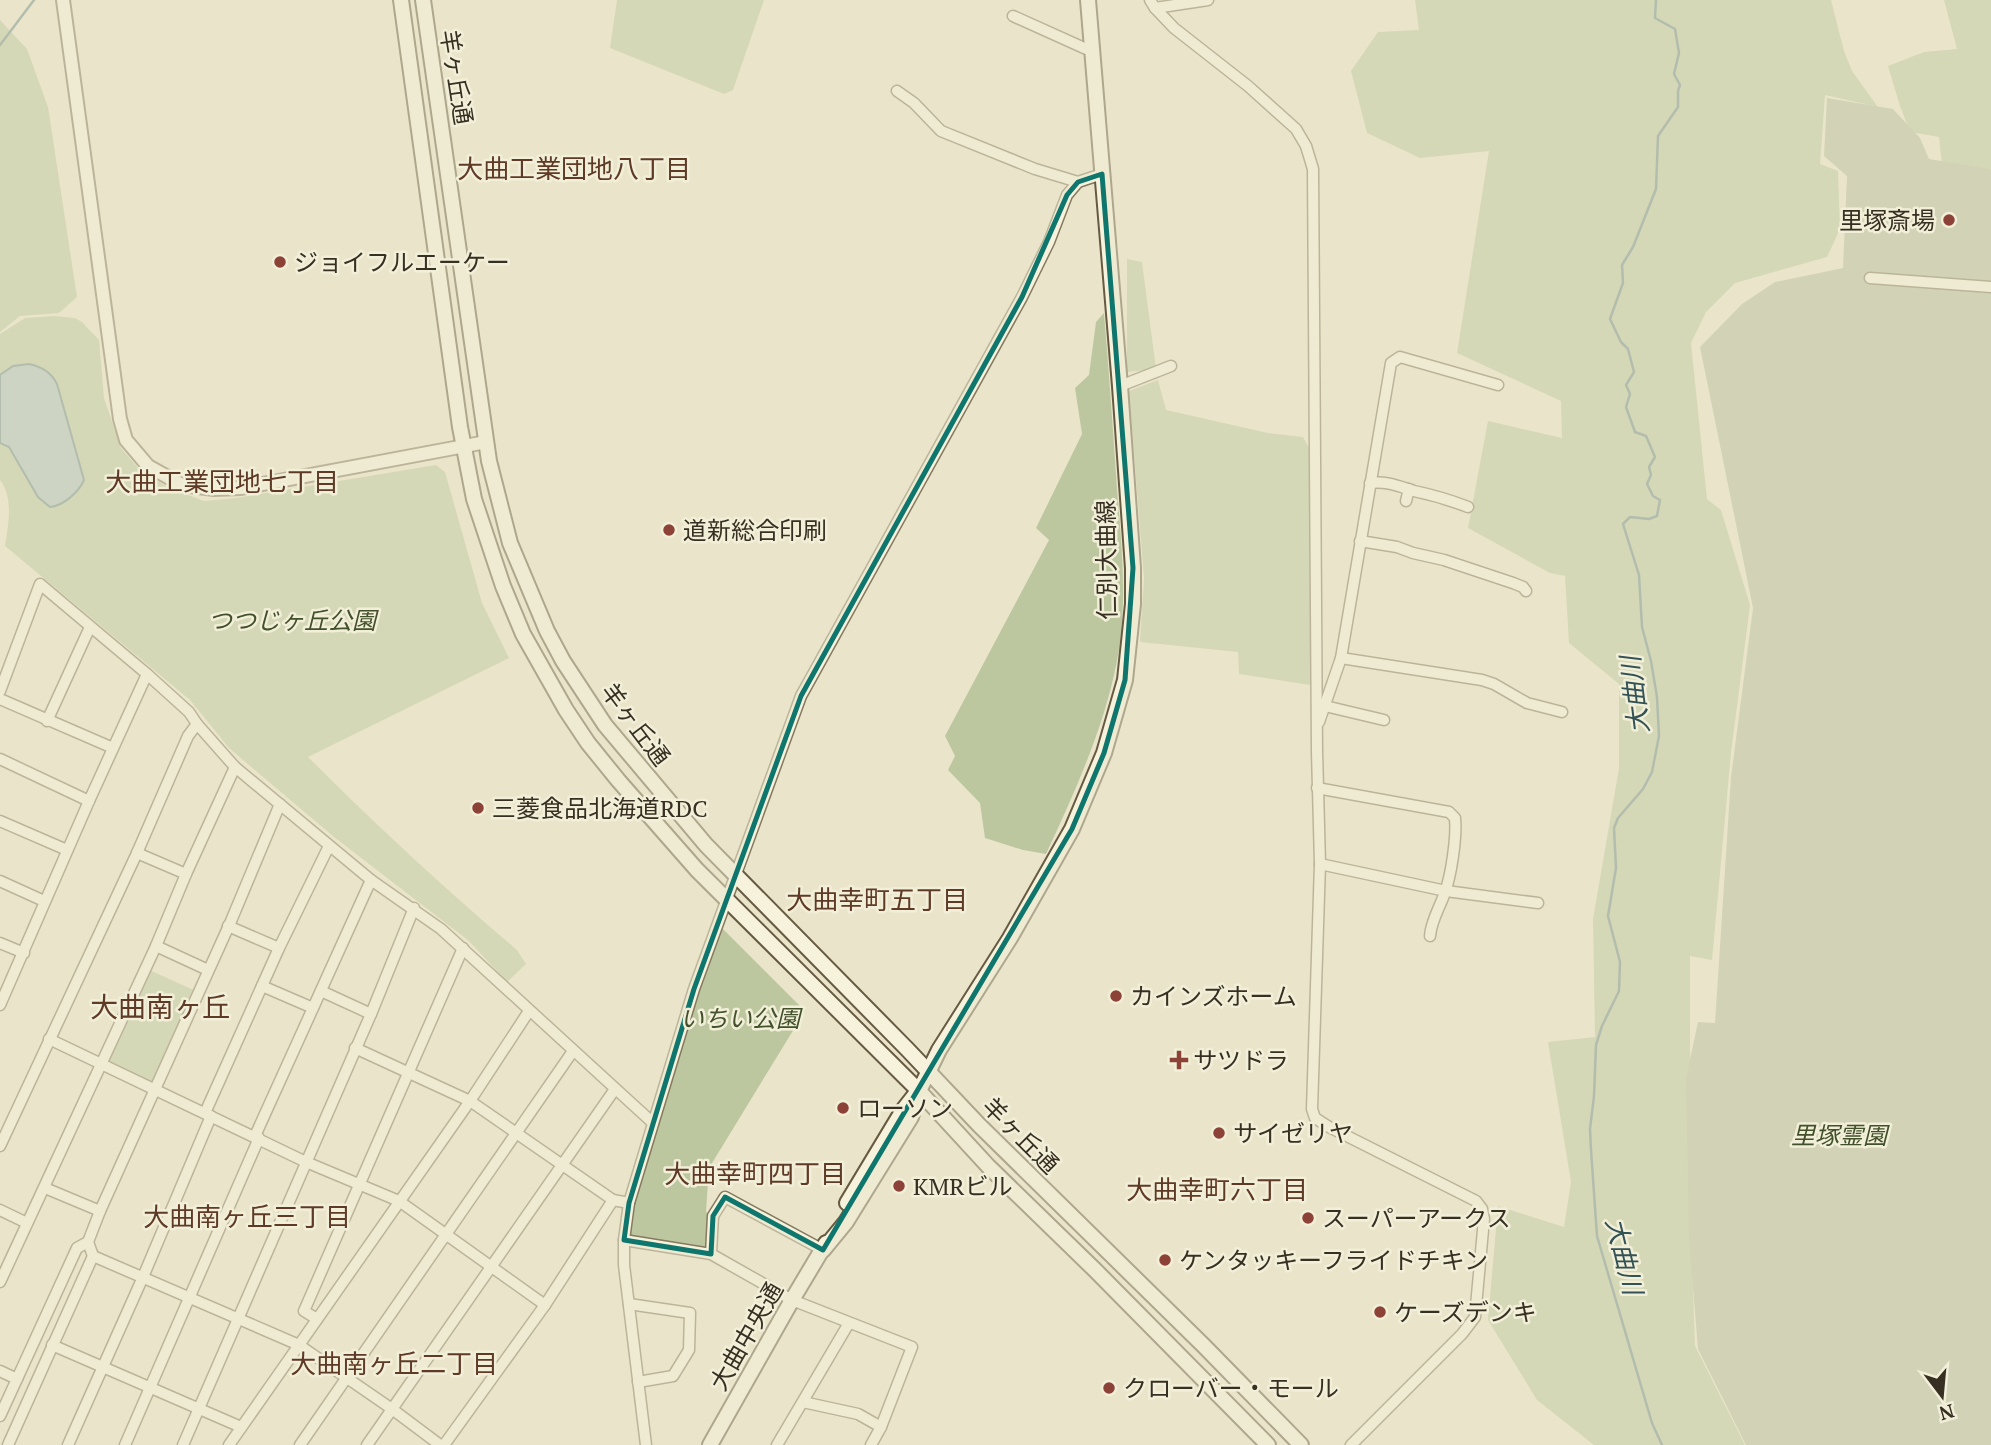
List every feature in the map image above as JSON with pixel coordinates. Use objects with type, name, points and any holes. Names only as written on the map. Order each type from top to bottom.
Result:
[{"type":"main road","name":"羊ヶ丘通","points":[[401,0],[464,446],[477,511],[523,634],[566,710],[618,780],[697,870],[1268,1445]]},
{"type":"main road","name":"羊ヶ丘通","points":[[423,0],[486,442],[497,498],[510,543],[547,631],[563,661],[605,725],[706,845],[979,1125],[1301,1445]]},
{"type":"main road","name":"仁別大曲線","points":[[928,1071],[1010,938],[1072,828],[1104,753],[1125,680],[1133,604],[1133,568],[1088,0]]},
{"type":"main road","name":"大曲中央通","points":[[710,1445],[792,1300],[823,1250],[846,1222],[912,1117],[928,1071]]},
{"type":"street","points":[[1153,4],[1208,0]]},
{"type":"street","points":[[66,4],[120,419],[126,440],[148,466],[182,485],[214,489],[241,488],[486,442]]},
{"type":"street","points":[[1153,4],[1174,28],[1248,86],[1296,129],[1306,146],[1313,169],[1317,788],[1320,864],[1312,1109],[1315,1118],[1329,1127],[1476,1201],[1482,1209],[1484,1219],[1475,1317],[1462,1334],[1351,1445]]},
{"type":"street","points":[[1013,16],[1093,52]]},
{"type":"street","points":[[897,91],[914,103],[941,131],[1035,169],[1079,182]]},
{"type":"street","points":[[646,1445],[624,1265],[629,1203],[694,989],[771,773],[801,696],[1022,297],[1049,242],[1067,194],[1079,182],[1102,174]]},
{"type":"street","points":[[1870,278],[1991,287]]},
{"type":"street","points":[[1317,730],[1341,658],[1391,363],[1401,357],[1497,385]]},
{"type":"street","points":[[1120,386],[1171,366]]},
{"type":"street","points":[[1370,484],[1383,482],[1439,496],[1468,507]]},
{"type":"street","points":[[1406,501],[1409,489]]},
{"type":"street","points":[[1360,541],[1389,545],[1413,554],[1444,560],[1513,583],[1526,591]]},
{"type":"street","points":[[0,691],[40,584],[189,712],[236,767],[371,880],[442,929],[653,1123]]},
{"type":"street","points":[[47,721],[90,627]]},
{"type":"street","points":[[1341,658],[1482,680],[1527,703],[1562,712]]},
{"type":"street","points":[[0,1005],[147,674]]},
{"type":"street","points":[[0,699],[113,748]]},
{"type":"street","points":[[1325,706],[1384,720]]},
{"type":"street","points":[[0,1146],[137,853],[188,736],[197,724]]},
{"type":"street","points":[[0,760],[89,801]]},
{"type":"street","points":[[0,1282],[236,767]]},
{"type":"street","points":[[1317,788],[1449,812],[1455,818],[1457,831],[1446,891],[1430,926],[1430,936]]},
{"type":"street","points":[[0,1416],[77,1248],[88,1242],[280,804]]},
{"type":"street","points":[[0,821],[67,850]]},
{"type":"street","points":[[68,1445],[143,1278],[262,986],[329,846]]},
{"type":"street","points":[[137,853],[186,874]]},
{"type":"street","points":[[1320,864],[1446,891],[1538,902]]},
{"type":"street","points":[[125,1445],[313,1007],[371,880]]},
{"type":"street","points":[[0,881],[44,901]]},
{"type":"street","points":[[183,1445],[371,1014],[414,908]]},
{"type":"street","points":[[228,926],[279,948]]},
{"type":"street","points":[[0,943],[24,953]]},
{"type":"street","points":[[156,946],[208,970]]},
{"type":"street","points":[[317,1319],[304,1311],[463,948]]},
{"type":"street","points":[[262,986],[313,1007]]},
{"type":"street","points":[[321,991],[371,1014]]},
{"type":"street","points":[[229,1445],[470,1101],[529,1011]]},
{"type":"street","points":[[49,1039],[306,1162],[399,1201],[545,1305]]},
{"type":"street","points":[[355,1048],[470,1101],[613,1199],[629,1203]]},
{"type":"street","points":[[300,1445],[573,1051]]},
{"type":"street","points":[[367,1445],[615,1089]]},
{"type":"street","points":[[45,1188],[100,1211]]},
{"type":"street","points":[[710,1254],[713,1216],[725,1197],[823,1250]]},
{"type":"street","points":[[93,1256],[299,1345],[442,1445],[545,1305],[613,1199]]},
{"type":"street","points":[[0,1210],[27,1223]]},
{"type":"street","points":[[624,1240],[710,1254],[792,1300],[912,1348],[872,1445]]},
{"type":"street","points":[[8,1445],[93,1256],[88,1242]]},
{"type":"street","points":[[629,1304],[690,1313],[689,1350],[673,1376],[638,1382]]},
{"type":"street","points":[[777,1445],[849,1323]]},
{"type":"street","points":[[52,1345],[242,1427]]},
{"type":"street","points":[[0,1371],[17,1378]]},
{"type":"street","points":[[803,1402],[858,1414],[881,1427]]},
{"type":"highlighted area","points":[[1102,174],[1133,568],[1125,680],[1104,753],[1072,829],[823,1250],[725,1197],[713,1216],[711,1254],[624,1240],[629,1203],[694,989],[801,696],[1022,297],[1067,195],[1078,182]]},
{"type":"green space","points":[[617,0],[764,0],[733,90],[724,94],[610,48]]},
{"type":"green space","points":[[1415,0],[1831,0],[1852,71],[1878,107],[1825,95],[1820,164],[1838,171],[1840,229],[1827,257],[1735,283],[1706,312],[1691,343],[1707,499],[1721,510],[1750,605],[1731,753],[1712,960],[1690,956],[1690,1207],[1695,1346],[1745,1445],[1594,1445],[1537,1400],[1488,1320],[1498,1206],[1564,1227],[1571,1182],[1548,1042],[1595,1037],[1593,919],[1619,768],[1619,684],[1569,643],[1565,576],[1550,573],[1468,528],[1488,421],[1562,438],[1561,401],[1457,353],[1489,151],[1420,158],[1367,133],[1351,71],[1378,32],[1419,30]]},
{"type":"green space","points":[[1944,0],[1991,0],[1991,169],[1942,165],[1939,137],[1910,132],[1888,66],[1924,52],[1957,49]]},
{"type":"green space","points":[[0,20],[27,49],[48,107],[77,297],[59,313],[20,316],[0,332]]},
{"type":"green space","name":"里塚霊園","points":[[1827,98],[1893,109],[1920,138],[1929,159],[1991,169],[1991,1445],[1746,1445],[1698,1349],[1689,1239],[1686,1078],[1698,1022],[1715,1023],[1731,777],[1753,608],[1700,347],[1742,304],[1775,282],[1843,268],[1847,176],[1824,156]]},
{"type":"green space","points":[[1127,259],[1142,262],[1156,369],[1127,372]]},
{"type":"green space","points":[[1104,313],[1122,559],[1122,629],[1114,675],[1101,721],[1076,788],[1046,854],[985,838],[980,803],[948,770],[955,756],[945,736],[1049,540],[1036,528],[1082,434],[1075,388],[1089,375],[1096,322]]},
{"type":"green space","name":"つつじヶ丘公園","points":[[25,318],[75,318],[99,340],[104,398],[121,448],[140,470],[167,487],[204,501],[436,465],[445,472],[482,603],[509,658],[308,757],[411,856],[517,950],[526,964],[507,982],[469,941],[334,837],[229,748],[190,700],[5,546],[9,504],[0,480],[0,334]]},
{"type":"green space","points":[[1158,380],[1166,410],[1268,433],[1303,437],[1309,448],[1312,543],[1310,685],[1239,674],[1238,652],[1140,642],[1144,578],[1129,391]]},
{"type":"green space","name":"いちい公園","points":[[717,923],[805,1011],[709,1168],[706,1212],[713,1216],[711,1254],[624,1240],[629,1203]]},
{"type":"green space","points":[[145,968],[198,992],[154,1089],[101,1064]]},
{"type":"shaded area","points":[[29,364],[46,371],[57,384],[84,480],[70,498],[50,507],[38,497],[9,447],[0,443],[0,375],[13,366]]},
{"type":"waterway","points":[[0,45],[34,0]]},
{"type":"waterway","name":"大曲川","points":[[1656,0],[1655,18],[1675,29],[1679,53],[1674,74],[1680,85],[1678,107],[1658,136],[1656,189],[1633,247],[1622,265],[1623,283],[1610,319],[1621,342],[1628,349],[1634,372],[1626,385],[1630,394],[1626,407],[1635,432],[1646,436],[1655,457],[1649,467],[1651,475],[1647,484],[1653,496],[1660,500],[1657,516],[1649,519],[1630,517],[1623,524],[1639,575],[1642,627],[1657,697],[1659,736],[1652,772],[1643,789],[1618,818],[1614,828],[1616,868],[1608,916],[1620,962],[1619,991],[1596,1045],[1590,1129],[1597,1236],[1652,1423],[1662,1445]]},
{"type":"place","name":"里塚斎場","points":[[1949,220]]},
{"type":"place","name":"ジョイフルエーケー","points":[[280,262]]},
{"type":"place","name":"道新総合印刷","points":[[669,530]]},
{"type":"place","name":"三菱食品北海道RDC","points":[[478,808]]},
{"type":"place","name":"カインズホーム","points":[[1116,996]]},
{"type":"place","name":"サツドラ","points":[[1179,1060]]},
{"type":"place","name":"ローソン","points":[[843,1108]]},
{"type":"place","name":"サイゼリヤ","points":[[1219,1133]]},
{"type":"place","name":"KMRビル","points":[[899,1186]]},
{"type":"place","name":"スーパーアークス","points":[[1308,1218]]},
{"type":"place","name":"ケンタッキーフライドチキン","points":[[1165,1260]]},
{"type":"place","name":"ケーズデンキ","points":[[1380,1312]]},
{"type":"place","name":"クローバー・モール","points":[[1109,1388]]},
{"type":"district","name":"大曲工業団地八丁目","points":[[574,168]]},
{"type":"district","name":"大曲工業団地七丁目","points":[[222,481]]},
{"type":"district","name":"大曲幸町五丁目","points":[[877,899]]},
{"type":"district","name":"大曲南ヶ丘","points":[[160,1006]]},
{"type":"district","name":"大曲幸町四丁目","points":[[755,1173]]},
{"type":"district","name":"大曲幸町六丁目","points":[[1217,1189]]},
{"type":"district","name":"大曲南ヶ丘三丁目","points":[[247,1216]]},
{"type":"district","name":"大曲南ヶ丘二丁目","points":[[394,1363]]}]
